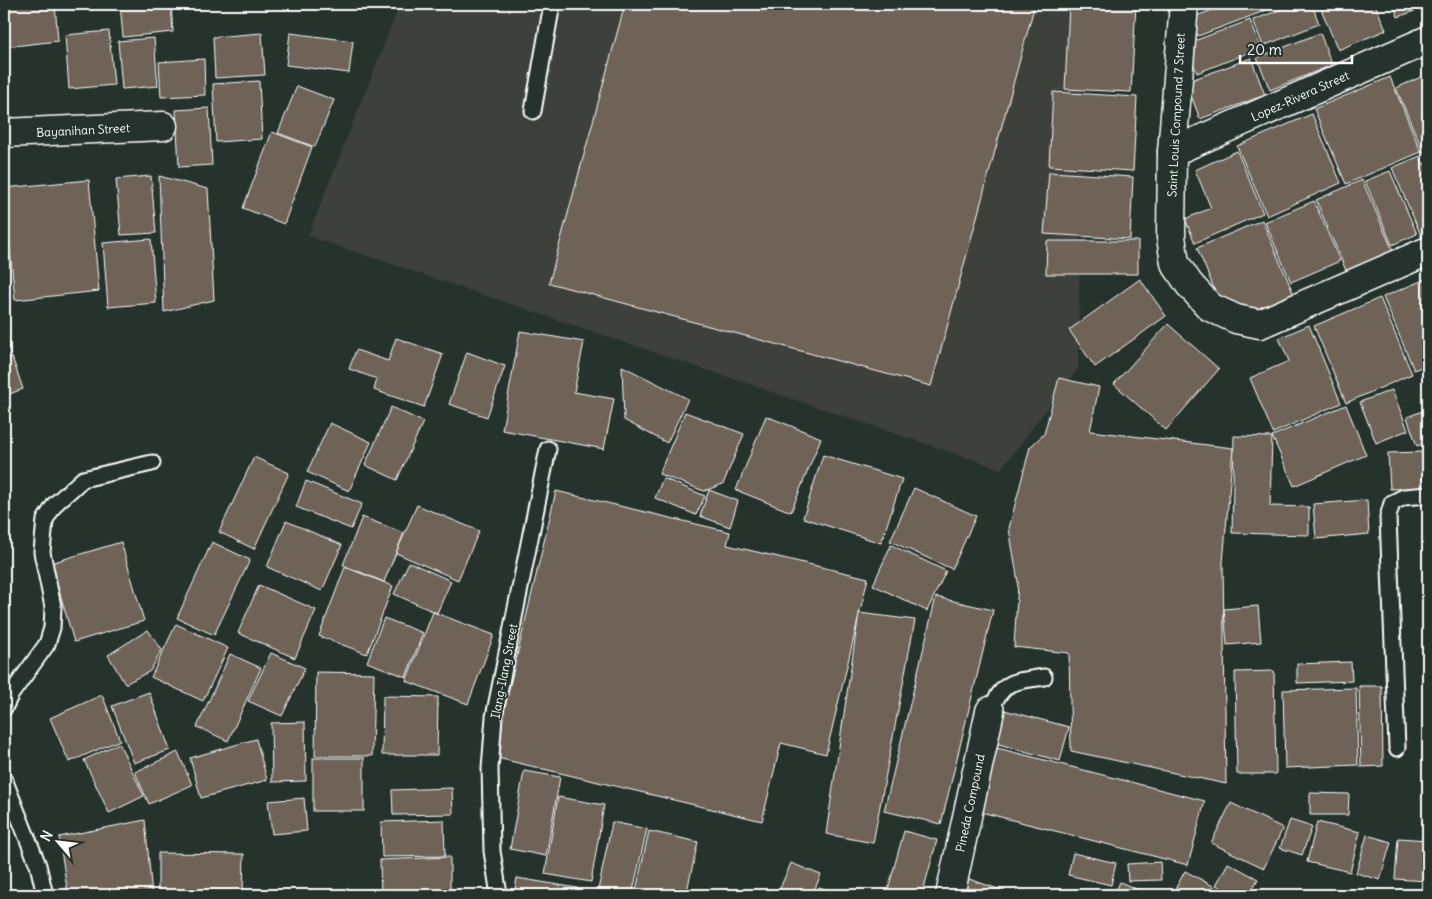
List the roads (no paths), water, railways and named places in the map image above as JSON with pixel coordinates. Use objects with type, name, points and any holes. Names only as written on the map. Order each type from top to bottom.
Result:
[{"type":"street","name":"Saint Louis Compound 7 Street","points":[[1184,4],[1172,152],[1171,237],[1175,263],[1189,284],[1210,308],[1236,319],[1260,324],[1428,251]]},
{"type":"street","name":"Lopez-Rivera Street","points":[[1172,152],[1428,40]]},
{"type":"street","name":"Bayanihan Street","points":[[4,134],[163,126]]},
{"type":"street","name":"Pineda Compound","points":[[950,895],[990,711]]},
{"type":"lane","points":[[533,111],[552,4]]},
{"type":"lane","name":"Ilang-Ilang Street","points":[[499,895],[492,851],[490,769],[494,717],[548,449]]},
{"type":"lane","points":[[4,708],[10,694],[47,644],[52,628],[53,606],[42,552],[45,520],[55,504],[83,479],[152,463]]},
{"type":"lane","points":[[1397,748],[1388,517],[1392,503],[1404,497],[1428,495]]},
{"type":"lane","points":[[990,711],[997,695],[1009,683],[1044,677]]},
{"type":"lane","points":[[4,779],[38,865],[45,895]]}]
